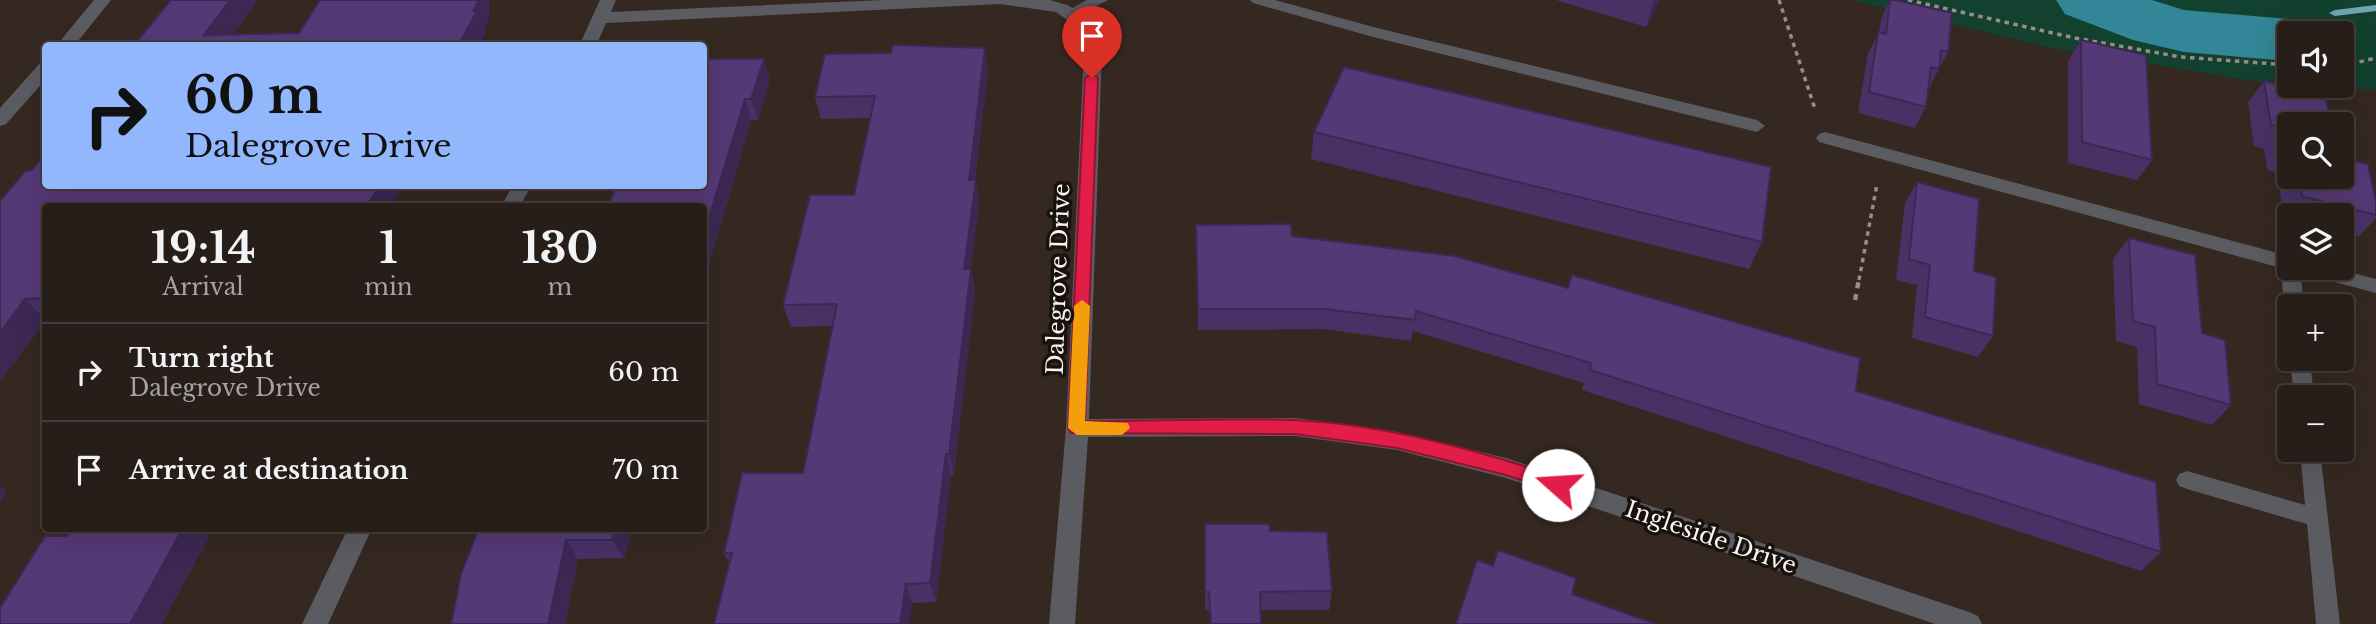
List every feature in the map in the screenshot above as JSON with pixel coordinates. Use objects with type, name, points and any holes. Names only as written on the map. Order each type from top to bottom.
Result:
[{"type":"street","points":[[67,42],[103,0]]},
{"type":"street","points":[[589,42],[608,0]]},
{"type":"street","points":[[600,18],[995,0]]},
{"type":"street","points":[[1004,0],[1047,4],[1071,13]]},
{"type":"street","name":"Dalegrove Drive","points":[[1062,624],[1077,428],[1093,51],[1088,29],[1071,13]]},
{"type":"street","points":[[0,120],[42,72]]},
{"type":"street","name":"Ingleside Drive","points":[[1077,428],[1295,427],[1397,441],[1506,468],[1969,624]]},
{"type":"street","points":[[315,624],[358,532]]},
{"type":"lane","points":[[1071,13],[1100,0]]},
{"type":"lane","points":[[1258,0],[1373,32],[1757,126]]},
{"type":"lane","points":[[1825,138],[2277,261]]},
{"type":"lane","points":[[2353,280],[2376,286]]},
{"type":"lane","points":[[2311,462],[2328,624]]},
{"type":"lane","points":[[2187,480],[2317,518]]},
{"type":"path","points":[[1779,0],[1825,138]]},
{"type":"path","points":[[1908,0],[2075,38],[2181,57],[2277,64]]},
{"type":"path","points":[[2354,63],[2376,58]]},
{"type":"path","points":[[1855,300],[1883,153]]},
{"type":"green space","points":[[1851,0],[2376,0],[2376,89],[2354,89],[2354,21],[2277,21],[2277,85],[2052,48]]},
{"type":"building","points":[[171,0],[230,0],[204,35],[299,33],[320,0],[479,0],[473,11],[477,11],[460,42],[136,42]]},
{"type":"building","points":[[1890,0],[1952,13],[1948,52],[1941,50],[1939,69],[1931,67],[1926,107],[1869,92],[1878,32],[1886,34]]},
{"type":"building","points":[[2081,40],[2146,55],[2152,160],[2082,142]]},
{"type":"building","points":[[893,45],[985,48],[969,180],[976,180],[964,269],[971,269],[949,454],[946,454],[930,583],[906,584],[900,624],[714,624],[732,553],[724,553],[742,473],[803,473],[837,304],[783,305],[810,195],[854,195],[875,96],[815,97],[825,54],[891,53]]},
{"type":"building","points":[[707,59],[764,59],[751,99],[745,99],[707,224],[707,203],[609,203],[615,189],[707,189]]},
{"type":"building","points":[[1344,67],[1771,167],[1762,242],[1314,132]]},
{"type":"building","points":[[2264,81],[2277,84],[2277,98],[2326,98],[2329,112],[2277,112],[2277,127],[2271,125]]},
{"type":"building","points":[[42,158],[42,189],[377,189],[369,203],[42,203],[42,298],[25,299],[0,333],[0,201],[25,171],[32,170]]},
{"type":"building","points":[[2354,161],[2368,164],[2376,215],[2354,209],[2354,203],[2329,203],[2302,196],[2301,189],[2354,189]]},
{"type":"building","points":[[1917,182],[1979,199],[1974,271],[1996,277],[1993,336],[1925,317],[1930,265],[1909,259]]},
{"type":"building","points":[[1291,224],[1292,236],[1455,256],[1568,288],[1572,275],[1860,358],[1856,391],[2156,482],[2161,552],[1590,370],[1591,363],[1416,311],[1415,320],[1325,309],[1198,309],[1196,225]]},
{"type":"building","points":[[2129,238],[2195,255],[2202,333],[2225,340],[2231,405],[2157,384],[2155,327],[2133,321]]},
{"type":"building","points":[[1205,524],[1269,524],[1270,531],[1327,532],[1332,591],[1260,592],[1261,624],[1211,624],[1209,592],[1205,592]]},
{"type":"building","points":[[69,532],[181,532],[130,624],[0,624],[0,608],[45,536],[67,536]]},
{"type":"building","points":[[477,532],[615,532],[612,540],[566,540],[548,624],[451,624],[461,574]]},
{"type":"building","points":[[1498,550],[1576,578],[1572,594],[1656,624],[1456,624],[1477,560],[1493,566]]},
{"type":"waterway","points":[[2089,0],[2157,25],[2184,31],[2277,39]]},
{"type":"waterway","points":[[2335,13],[2376,8]]},
{"type":"slow traffic","points":[[1082,306],[1077,428],[1122,428]]},
{"type":"route","points":[[1092,78],[1077,428],[1295,427],[1397,441],[1506,468],[1558,485]]}]
